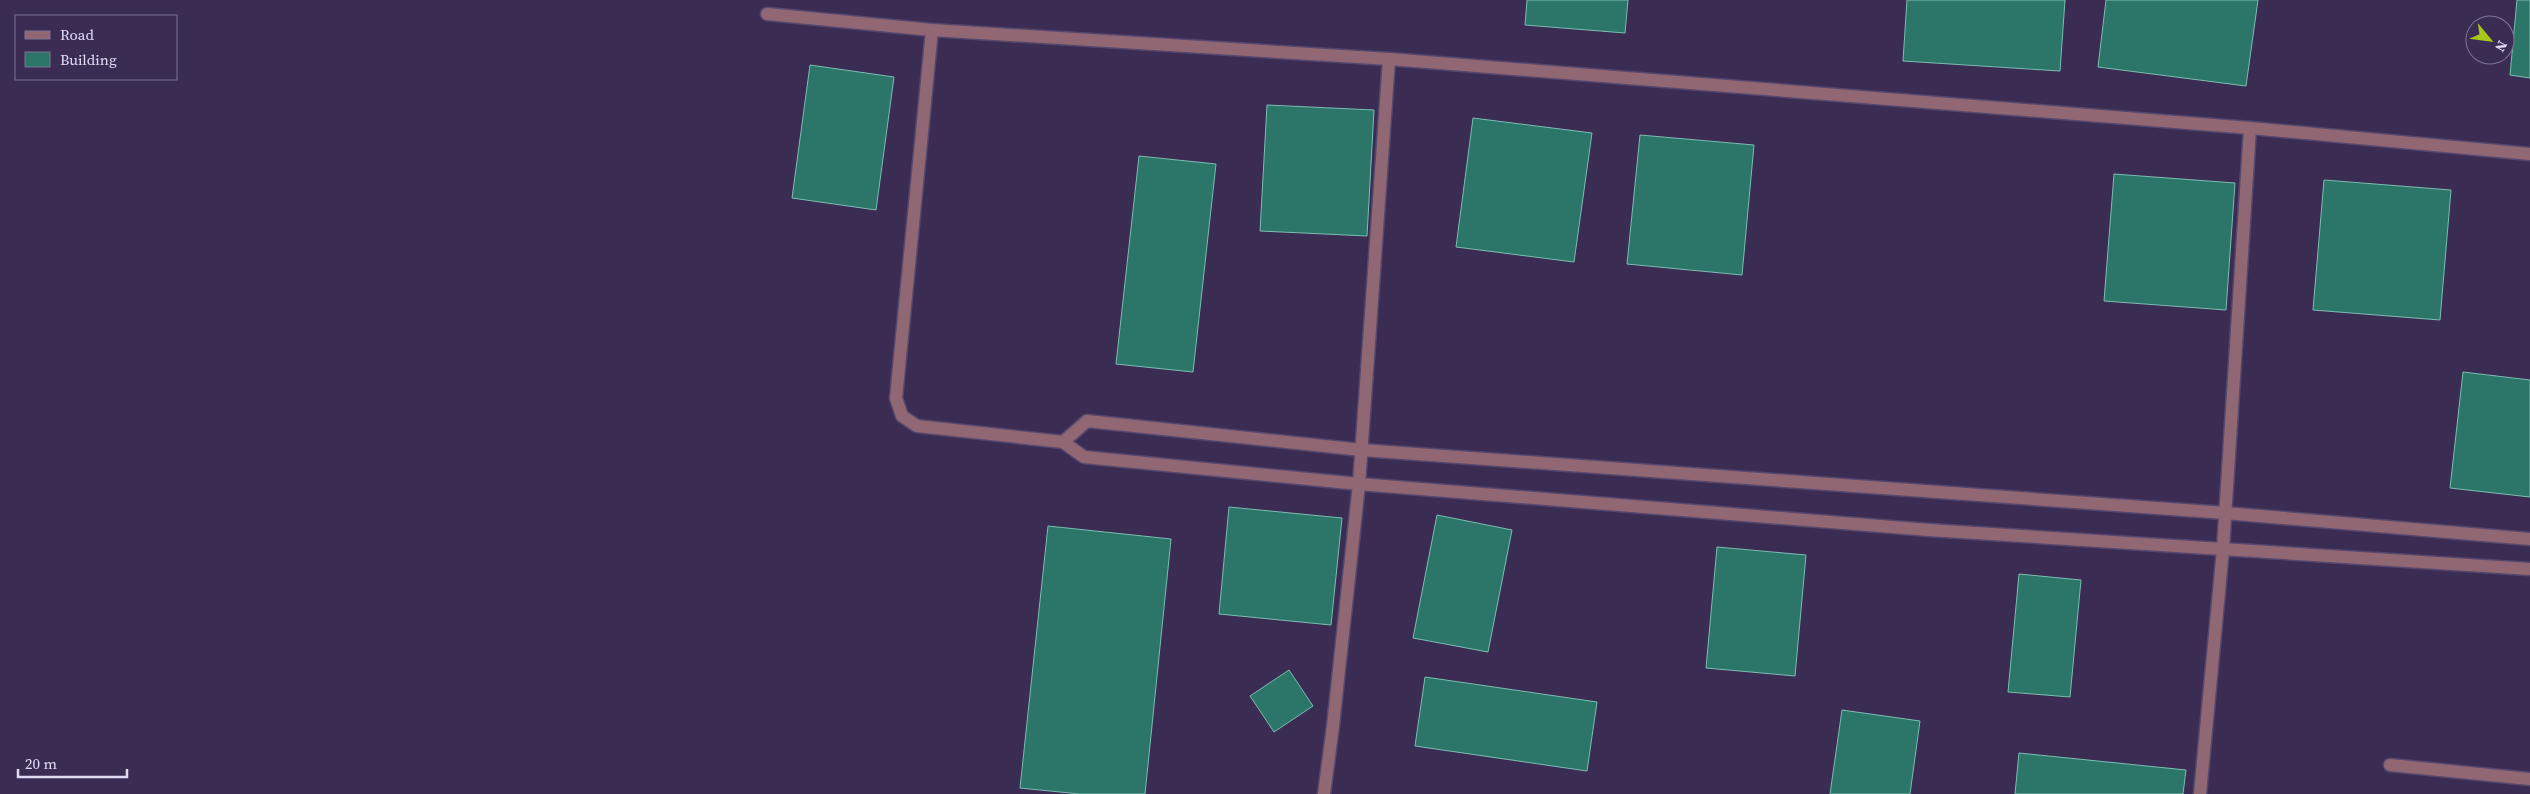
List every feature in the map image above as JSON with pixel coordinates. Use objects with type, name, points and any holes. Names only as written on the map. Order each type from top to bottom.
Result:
[{"type":"street","points":[[766,14],[932,30],[1390,59],[2250,128],[2530,154]]},
{"type":"street","points":[[932,30],[896,398],[902,416],[917,426],[1063,442],[1084,457],[1360,484],[1929,530],[2530,569]]},
{"type":"street","points":[[1324,794],[1360,484],[1390,59]]},
{"type":"street","points":[[2200,794],[2223,549],[2250,128]]},
{"type":"street","points":[[1063,442],[1087,421],[1362,450],[2225,513],[2530,539]]},
{"type":"street","points":[[2390,765],[2530,779]]},
{"type":"building","points":[[1527,0],[1628,0],[1625,33],[1525,25]]},
{"type":"building","points":[[1907,0],[2065,0],[2060,71],[1903,61]]},
{"type":"building","points":[[2106,0],[2258,0],[2246,86],[2098,67]]},
{"type":"building","points":[[2517,0],[2530,0],[2530,78],[2510,75],[2511,65],[2515,65]]},
{"type":"building","points":[[810,65],[894,77],[876,210],[792,198]]},
{"type":"building","points":[[1267,105],[1374,110],[1367,236],[1260,231]]},
{"type":"building","points":[[1473,118],[1592,133],[1574,262],[1456,247]]},
{"type":"building","points":[[1640,135],[1754,145],[1742,275],[1627,264]]},
{"type":"building","points":[[1139,156],[1216,164],[1193,372],[1116,364]]},
{"type":"building","points":[[2114,174],[2235,183],[2226,310],[2104,301]]},
{"type":"building","points":[[2324,180],[2451,190],[2440,320],[2313,310]]},
{"type":"building","points":[[2463,372],[2530,380],[2530,497],[2450,488]]},
{"type":"building","points":[[1229,507],[1342,518],[1331,625],[1219,614]]},
{"type":"building","points":[[1437,515],[1512,530],[1488,652],[1413,638]]},
{"type":"building","points":[[1048,526],[1171,539],[1145,794],[1080,794],[1020,788]]},
{"type":"building","points":[[1717,547],[1806,555],[1795,676],[1706,668]]},
{"type":"building","points":[[2019,574],[2081,580],[2070,697],[2008,692]]},
{"type":"building","points":[[1289,670],[1313,706],[1274,732],[1250,696]]},
{"type":"building","points":[[1425,677],[1597,702],[1587,771],[1415,746]]},
{"type":"building","points":[[1842,710],[1920,721],[1910,794],[1830,794]]},
{"type":"building","points":[[2019,753],[2186,770],[2183,794],[2015,794]]}]
